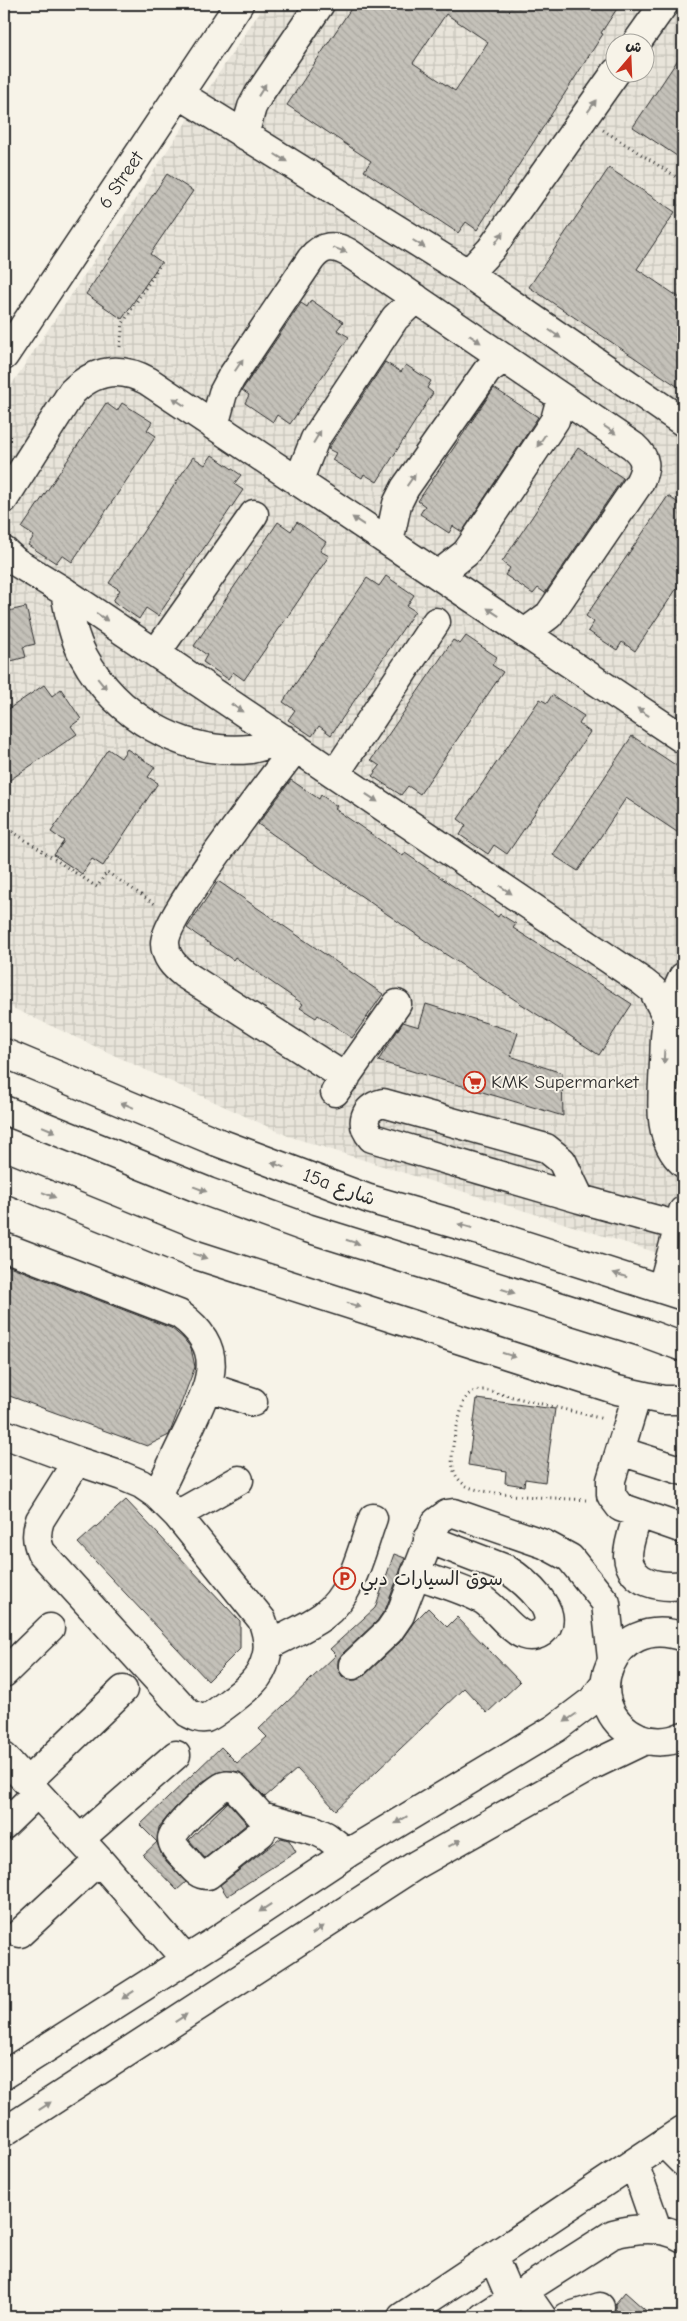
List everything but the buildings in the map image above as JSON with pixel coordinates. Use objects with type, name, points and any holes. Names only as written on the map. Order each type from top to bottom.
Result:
[{"type":"street","name":"6 Street","points":[[4,356],[239,4]]},
{"type":"street","points":[[244,135],[252,107],[259,94],[320,4]]},
{"type":"street","points":[[644,32],[664,4]]},
{"type":"street","points":[[464,271],[479,262],[491,249],[609,82]]},
{"type":"street","points":[[179,94],[464,271],[683,422]]},
{"type":"street","points":[[214,426],[223,394],[231,378],[317,252],[324,248],[342,249],[416,298],[633,446],[644,458],[646,467],[639,483],[557,604],[538,625],[525,633]]},
{"type":"street","points":[[298,482],[315,439],[395,318],[416,298]]},
{"type":"street","points":[[389,542],[397,504],[405,488],[487,370],[504,358]]},
{"type":"street","points":[[4,499],[72,392],[80,384],[99,373],[121,371],[131,373],[148,381],[683,739]]},
{"type":"street","points":[[438,575],[466,553],[555,420],[562,398]]},
{"type":"street","points":[[156,653],[254,514]]},
{"type":"street","points":[[4,551],[16,562],[65,592],[643,982],[653,990],[667,1017]]},
{"type":"street","points":[[65,592],[71,625],[84,657],[97,678],[126,709],[154,728],[185,742],[218,748],[252,749],[290,743]]},
{"type":"street","points":[[335,774],[436,622]]},
{"type":"street","points":[[290,743],[174,918],[168,930],[165,943],[167,956],[174,966],[184,974],[341,1085],[397,1004]]},
{"type":"street","points":[[683,977],[667,1017],[662,1108],[663,1125],[668,1142],[683,1163]]},
{"type":"street","name":"15a شارع","points":[[4,1053],[217,1142],[369,1199],[480,1231],[673,1292]]},
{"type":"street","points":[[580,1199],[562,1161],[546,1148],[383,1103],[374,1105],[366,1112],[363,1121],[365,1131],[372,1138],[580,1199],[681,1219],[673,1292]]},
{"type":"street","points":[[4,1110],[208,1192],[307,1228],[646,1333],[683,1347]]},
{"type":"street","points":[[4,1177],[196,1255],[637,1395],[664,1400],[683,1400]]},
{"type":"street","points":[[4,1247],[180,1314],[192,1323],[201,1334],[208,1347],[211,1362],[208,1388],[157,1495]]},
{"type":"street","points":[[208,1388],[253,1402]]},
{"type":"street","points":[[637,1395],[610,1487],[614,1502],[620,1507],[683,1529]]},
{"type":"street","points":[[4,1434],[122,1476],[141,1484],[157,1495],[177,1515],[255,1608],[267,1632],[268,1646],[266,1659],[253,1682],[214,1714],[206,1718],[196,1718],[188,1713],[41,1552],[37,1542],[36,1530],[40,1520],[77,1461]]},
{"type":"street","points":[[624,1438],[683,1471]]},
{"type":"street","points":[[177,1515],[239,1480]]},
{"type":"street","points":[[353,1665],[389,1631],[400,1615],[436,1522],[447,1514],[454,1513],[544,1544],[570,1558],[606,1603],[639,1624],[674,1632]]},
{"type":"street","points":[[638,1514],[628,1556],[635,1574],[651,1584],[661,1586],[683,1585]]},
{"type":"street","points":[[268,1646],[322,1616],[333,1607],[349,1584],[373,1518]]},
{"type":"street","points":[[415,1574],[483,1601],[522,1634],[531,1637],[540,1634],[547,1628],[550,1620],[548,1610],[514,1574],[506,1569],[428,1539]]},
{"type":"street","points":[[400,1615],[423,1597],[451,1587]]},
{"type":"street","points":[[4,2075],[186,1960],[348,1853],[556,1728],[593,1700],[605,1684],[612,1659],[606,1603]]},
{"type":"street","points":[[4,1673],[50,1628]]},
{"type":"street","points":[[612,1659],[624,1645],[640,1635],[674,1632]]},
{"type":"street","points":[[605,1684],[607,1702],[616,1719],[628,1732],[663,1739],[683,1756]]},
{"type":"street","points":[[4,1825],[32,1787],[123,1690]]},
{"type":"street","points":[[4,2132],[416,1865],[593,1765],[663,1739]]},
{"type":"street","points":[[80,1839],[176,1755]]},
{"type":"street","points":[[4,1757],[99,1860],[186,1960]]},
{"type":"street","points":[[261,1816],[316,1831],[326,1836],[348,1853]]},
{"type":"street","points":[[20,1933],[99,1860]]},
{"type":"street","points":[[402,2317],[634,2163],[677,2145]]},
{"type":"street","points":[[634,2163],[657,2229]]},
{"type":"street","points":[[483,2317],[613,2234],[634,2228],[657,2229],[683,2238]]},
{"type":"street","points":[[492,2257],[517,2295],[542,2317]]},
{"type":"street","points":[[567,2317],[600,2307]]},
{"type":"path","points":[[584,117],[683,180]]},
{"type":"path","points":[[121,371],[120,339],[123,323],[162,262]]},
{"type":"path","points":[[4,826],[97,887],[107,872],[158,907]]},
{"type":"path","points":[[614,1502],[477,1490],[466,1486],[458,1479],[453,1469],[452,1458],[463,1403],[467,1395],[475,1390],[484,1390],[624,1438]]},
{"type":"shaded area","points":[[265,4],[683,4],[683,1261],[288,1136],[4,1004],[4,396]]},
{"type":"place","name":"KMK Supermarket","points":[[475,1082]]},
{"type":"place","name":"سوق السيارات دبي","points":[[344,1579]]}]
